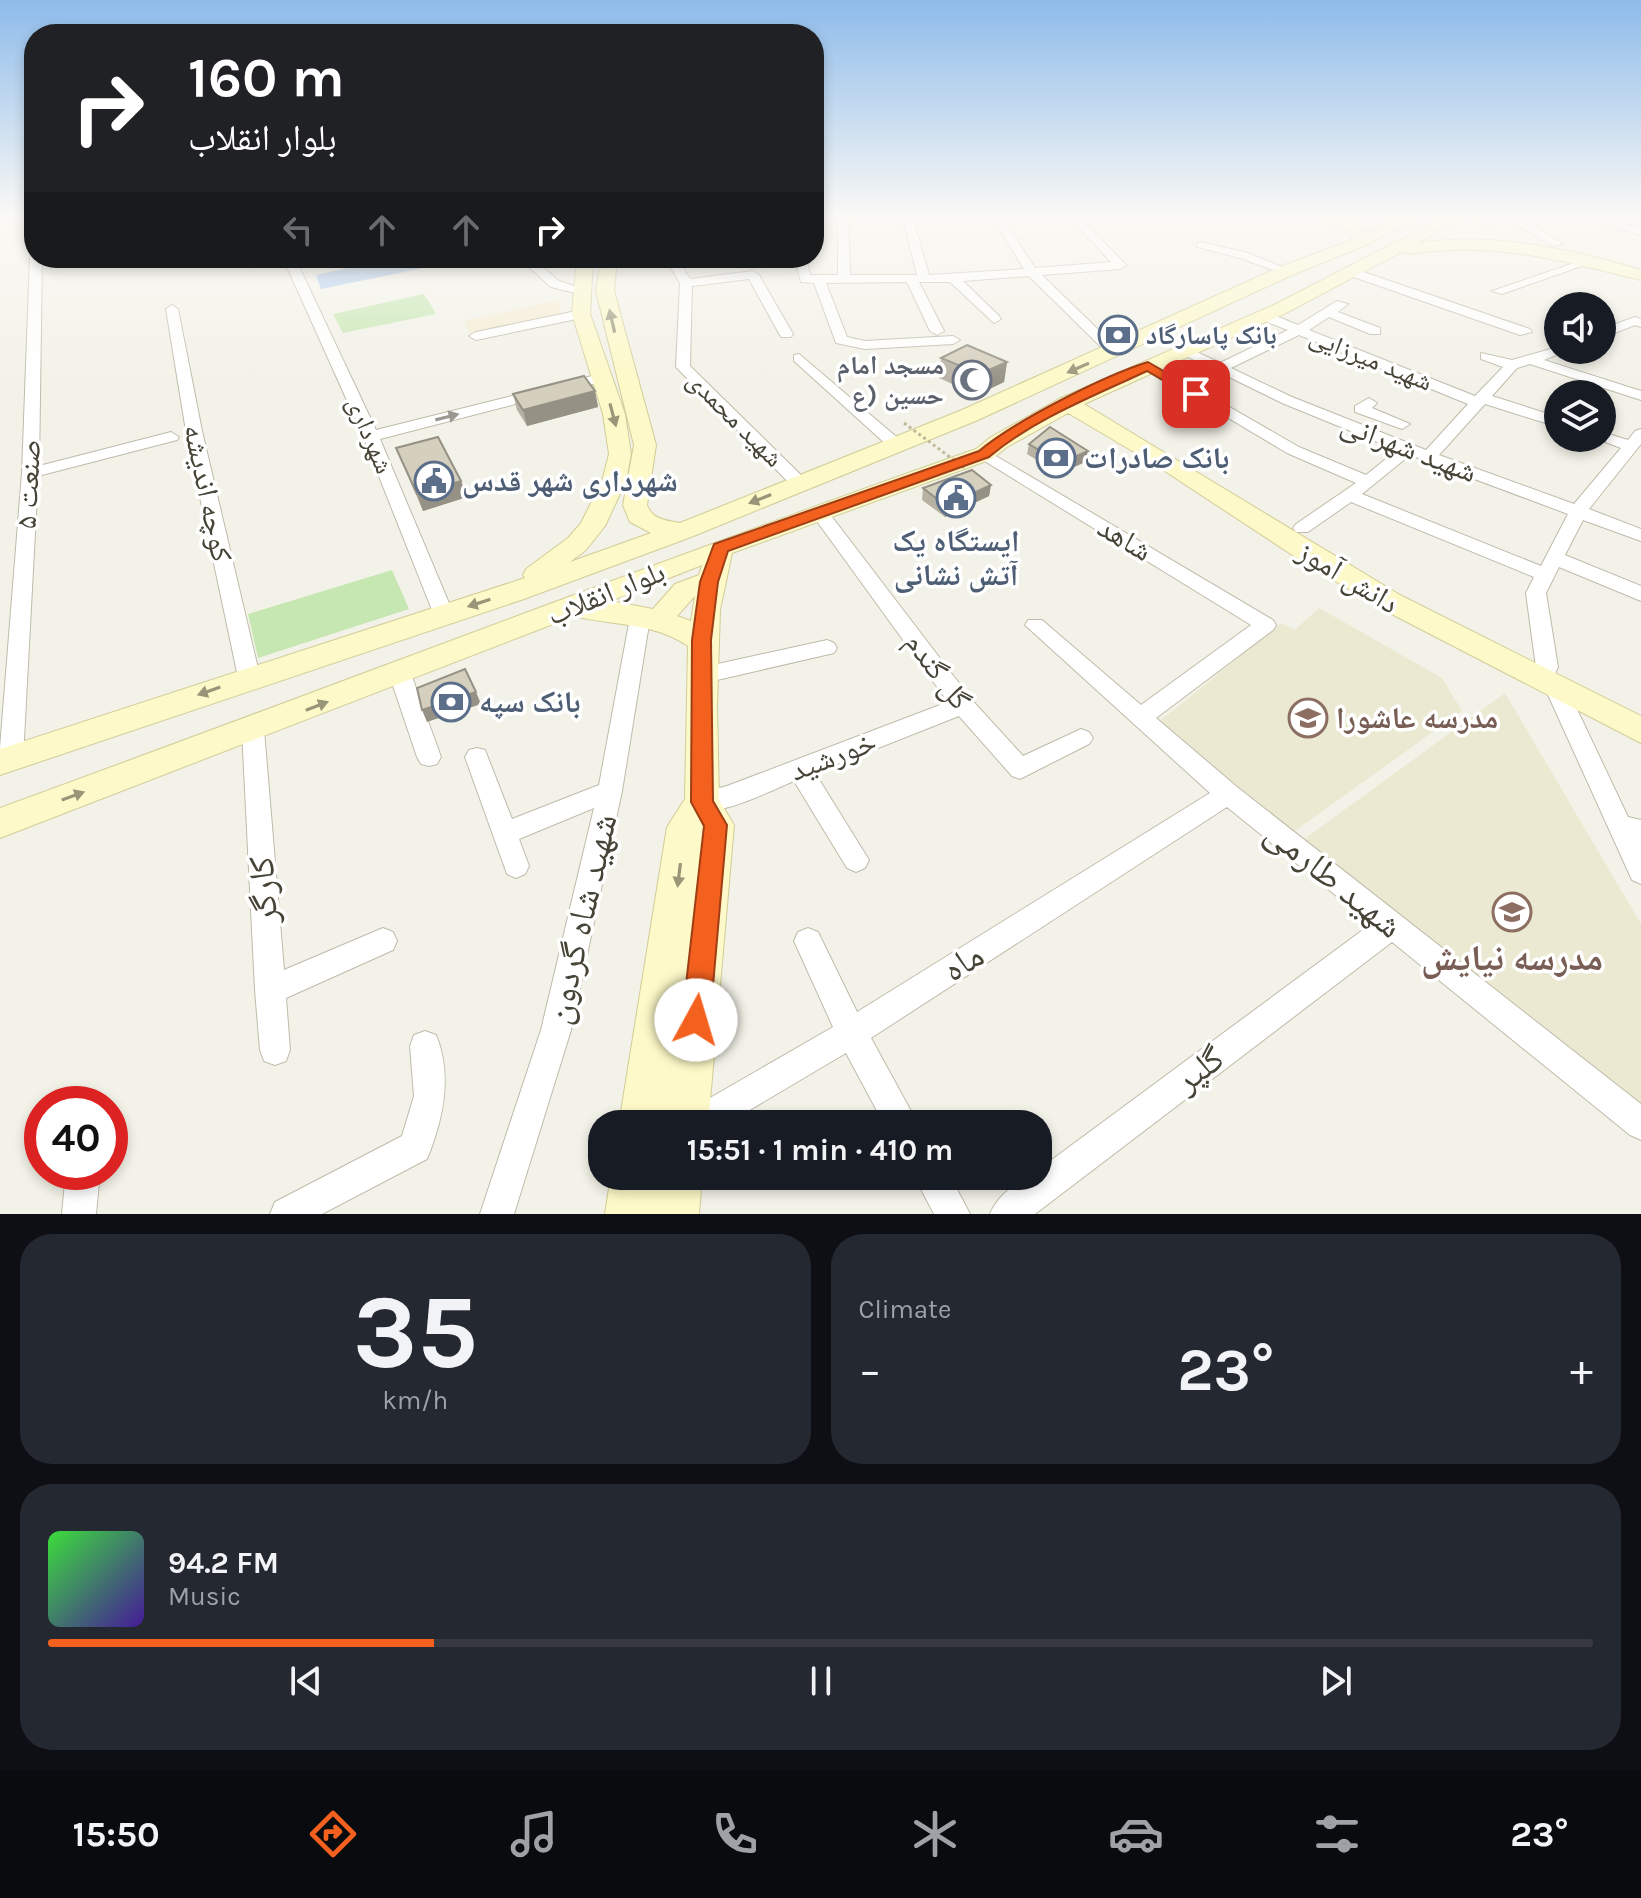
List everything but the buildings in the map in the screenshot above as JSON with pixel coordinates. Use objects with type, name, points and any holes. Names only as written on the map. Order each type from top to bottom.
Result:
[{"type":"main road","points":[[514,592],[577,544],[602,507],[614,481],[620,454],[614,414],[581,314],[584,272]]},
{"type":"main road","points":[[602,507],[608,519],[617,521],[625,519],[635,505],[645,445],[605,291],[607,272]]},
{"type":"main road","name":"بلوار انقلاب","points":[[6,760],[249,677],[514,592],[682,531],[866,456],[899,433],[970,415],[1287,272]]},
{"type":"main road","name":"بلوار انقلاب","points":[[0,823],[400,674],[720,548],[900,483],[975,461],[999,442],[1067,404],[1181,350],[1272,312],[1324,301],[1348,272]]},
{"type":"main road","points":[[1281,274],[1285,286],[1324,301]]},
{"type":"main road","points":[[1238,294],[1270,295],[1281,303],[1272,312]]},
{"type":"main road","name":"دانش آموز","points":[[1093,391],[1117,419],[1309,555],[1416,618],[1641,713]]},
{"type":"main road","name":"دانش آموز","points":[[1067,404],[1117,419],[1641,730]]},
{"type":"main road","points":[[866,456],[892,452],[913,462],[917,467],[900,483]]},
{"type":"main road","points":[[635,505],[639,517],[650,525],[682,531]]},
{"type":"main road","points":[[686,1110],[716,825],[702,802],[704,675],[701,640],[709,582],[720,548]]},
{"type":"main road","points":[[650,620],[693,584],[709,582]]},
{"type":"main road","points":[[570,607],[610,610],[686,628],[701,640]]},
{"type":"main road","points":[[644,1110],[685,827],[702,802]]},
{"type":"main road","points":[[629,1214],[632,1190]]},
{"type":"main road","points":[[675,1214],[678,1190]]},
{"type":"street","name":"صنعت ۵","points":[[6,760],[30,473],[36,272]]},
{"type":"street","name":"شهرداری","points":[[295,272],[371,436],[444,615]]},
{"type":"street","points":[[541,272],[555,284],[583,291]]},
{"type":"street","points":[[679,272],[686,283],[753,275],[786,334]]},
{"type":"street","points":[[808,272],[841,340],[865,345],[953,340]]},
{"type":"street","points":[[844,272],[844,277]]},
{"type":"street","points":[[917,272],[937,331]]},
{"type":"street","points":[[811,278],[953,278],[1024,272]]},
{"type":"street","points":[[1032,272],[1114,352]]},
{"type":"street","points":[[1276,272],[1281,274]]},
{"type":"street","points":[[1351,272],[1525,332]]},
{"type":"street","points":[[1498,291],[1557,272]]},
{"type":"street","points":[[953,278],[994,319]]},
{"type":"street","name":"شهید محمدی","points":[[686,283],[683,367],[799,483]]},
{"type":"street","points":[[1324,301],[1342,304]]},
{"type":"street","points":[[1220,368],[1299,330],[1324,301]]},
{"type":"street","points":[[1324,301],[1375,331]]},
{"type":"street","name":"کوچه اندیشه","points":[[172,309],[194,431],[249,677]]},
{"type":"street","name":"شهید میرزایی","points":[[1272,312],[1299,330],[1480,400],[1544,418]]},
{"type":"street","points":[[476,336],[581,314]]},
{"type":"street","points":[[1616,328],[1635,321],[1641,323]]},
{"type":"street","name":"شهید شهرانی","points":[[1181,350],[1287,400],[1367,433],[1641,535]]},
{"type":"street","points":[[1486,356],[1512,365],[1544,357]]},
{"type":"street","points":[[799,358],[899,433]]},
{"type":"street","points":[[1534,361],[1641,396]]},
{"type":"street","points":[[1428,457],[1512,365]]},
{"type":"street","points":[[1148,366],[1293,450],[1368,482]]},
{"type":"street","points":[[371,436],[600,378]]},
{"type":"street","points":[[1367,433],[1373,410],[1402,424]]},
{"type":"street","points":[[30,473],[171,437]]},
{"type":"street","points":[[1616,439],[1637,441]]},
{"type":"street","points":[[1637,441],[1579,510],[1536,593],[1551,677],[1629,828],[1641,872]]},
{"type":"street","points":[[1302,528],[1368,482],[1408,449]]},
{"type":"street","points":[[1273,461],[1293,450]]},
{"type":"street","name":"شاهد","points":[[975,461],[1266,625],[1139,718]]},
{"type":"street","points":[[1350,495],[1550,566],[1641,594]]},
{"type":"street","name":"گل گندم","points":[[820,513],[963,705],[1020,769],[1081,738]]},
{"type":"street","name":"شهید شاه گردون","points":[[497,1214],[556,1030],[650,620]]},
{"type":"street","name":"شهید طارمی","points":[[1035,625],[1228,794],[1641,1124]]},
{"type":"street","points":[[704,675],[827,648]]},
{"type":"street","points":[[400,674],[429,757]]},
{"type":"street","name":"خورشید","points":[[702,802],[729,796],[963,705]]},
{"type":"street","name":"کارگر","points":[[253,730],[275,1050]]},
{"type":"street","points":[[477,757],[516,866]]},
{"type":"street","points":[[800,769],[856,860]]},
{"type":"street","points":[[505,833],[610,791]]},
{"type":"street","name":"ماه","points":[[719,1110],[851,1033],[1228,794]]},
{"type":"street","name":"گلپر","points":[[1007,1214],[1392,925]]},
{"type":"street","points":[[270,990],[383,941]]},
{"type":"street","points":[[808,941],[851,1033],[894,1110]]},
{"type":"street","points":[[296,1212],[415,1147],[430,1096],[425,1046]]},
{"type":"street","points":[[79,1214],[81,1190]]},
{"type":"street","points":[[939,1190],[953,1214]]},
{"type":"path","points":[[899,433],[975,461]]},
{"type":"shaded area","points":[[558,300],[561,313],[471,335],[464,321]]},
{"type":"shaded area","name":"مدرسه عاشورا","points":[[1319,608],[1442,678],[1462,711],[1288,836],[1155,725],[1281,623],[1295,630]]},
{"type":"shaded area","name":"مدرسه نیایش","points":[[1505,693],[1641,924],[1641,1108],[1300,842]]},
{"type":"green space","points":[[424,294],[436,314],[343,333],[333,314]]},
{"type":"green space","points":[[392,570],[409,609],[258,658],[248,614]]},
{"type":"water","points":[[331,272],[405,272],[321,289],[316,275]]},
{"type":"place","name":"بانک پاسارگاد","points":[[1118,335]]},
{"type":"place","name":"مسجد امام حسین (ع","points":[[972,380]]},
{"type":"place","name":"بانک صادرات","points":[[1056,458]]},
{"type":"place","name":"شهرداری شهر قدس","points":[[434,481]]},
{"type":"place","name":"ایستگاه یک آتش نشانی","points":[[956,498]]},
{"type":"place","name":"بانک سپه","points":[[451,702]]},
{"type":"place","name":"مدرسه عاشورا","points":[[1308,718]]},
{"type":"place","name":"مدرسه نیایش","points":[[1512,912]]},
{"type":"route","points":[[696,1020],[716,825],[702,802],[704,675],[701,640],[709,582],[720,548],[984,454],[999,442],[1067,404],[1148,366],[1196,394]]}]
